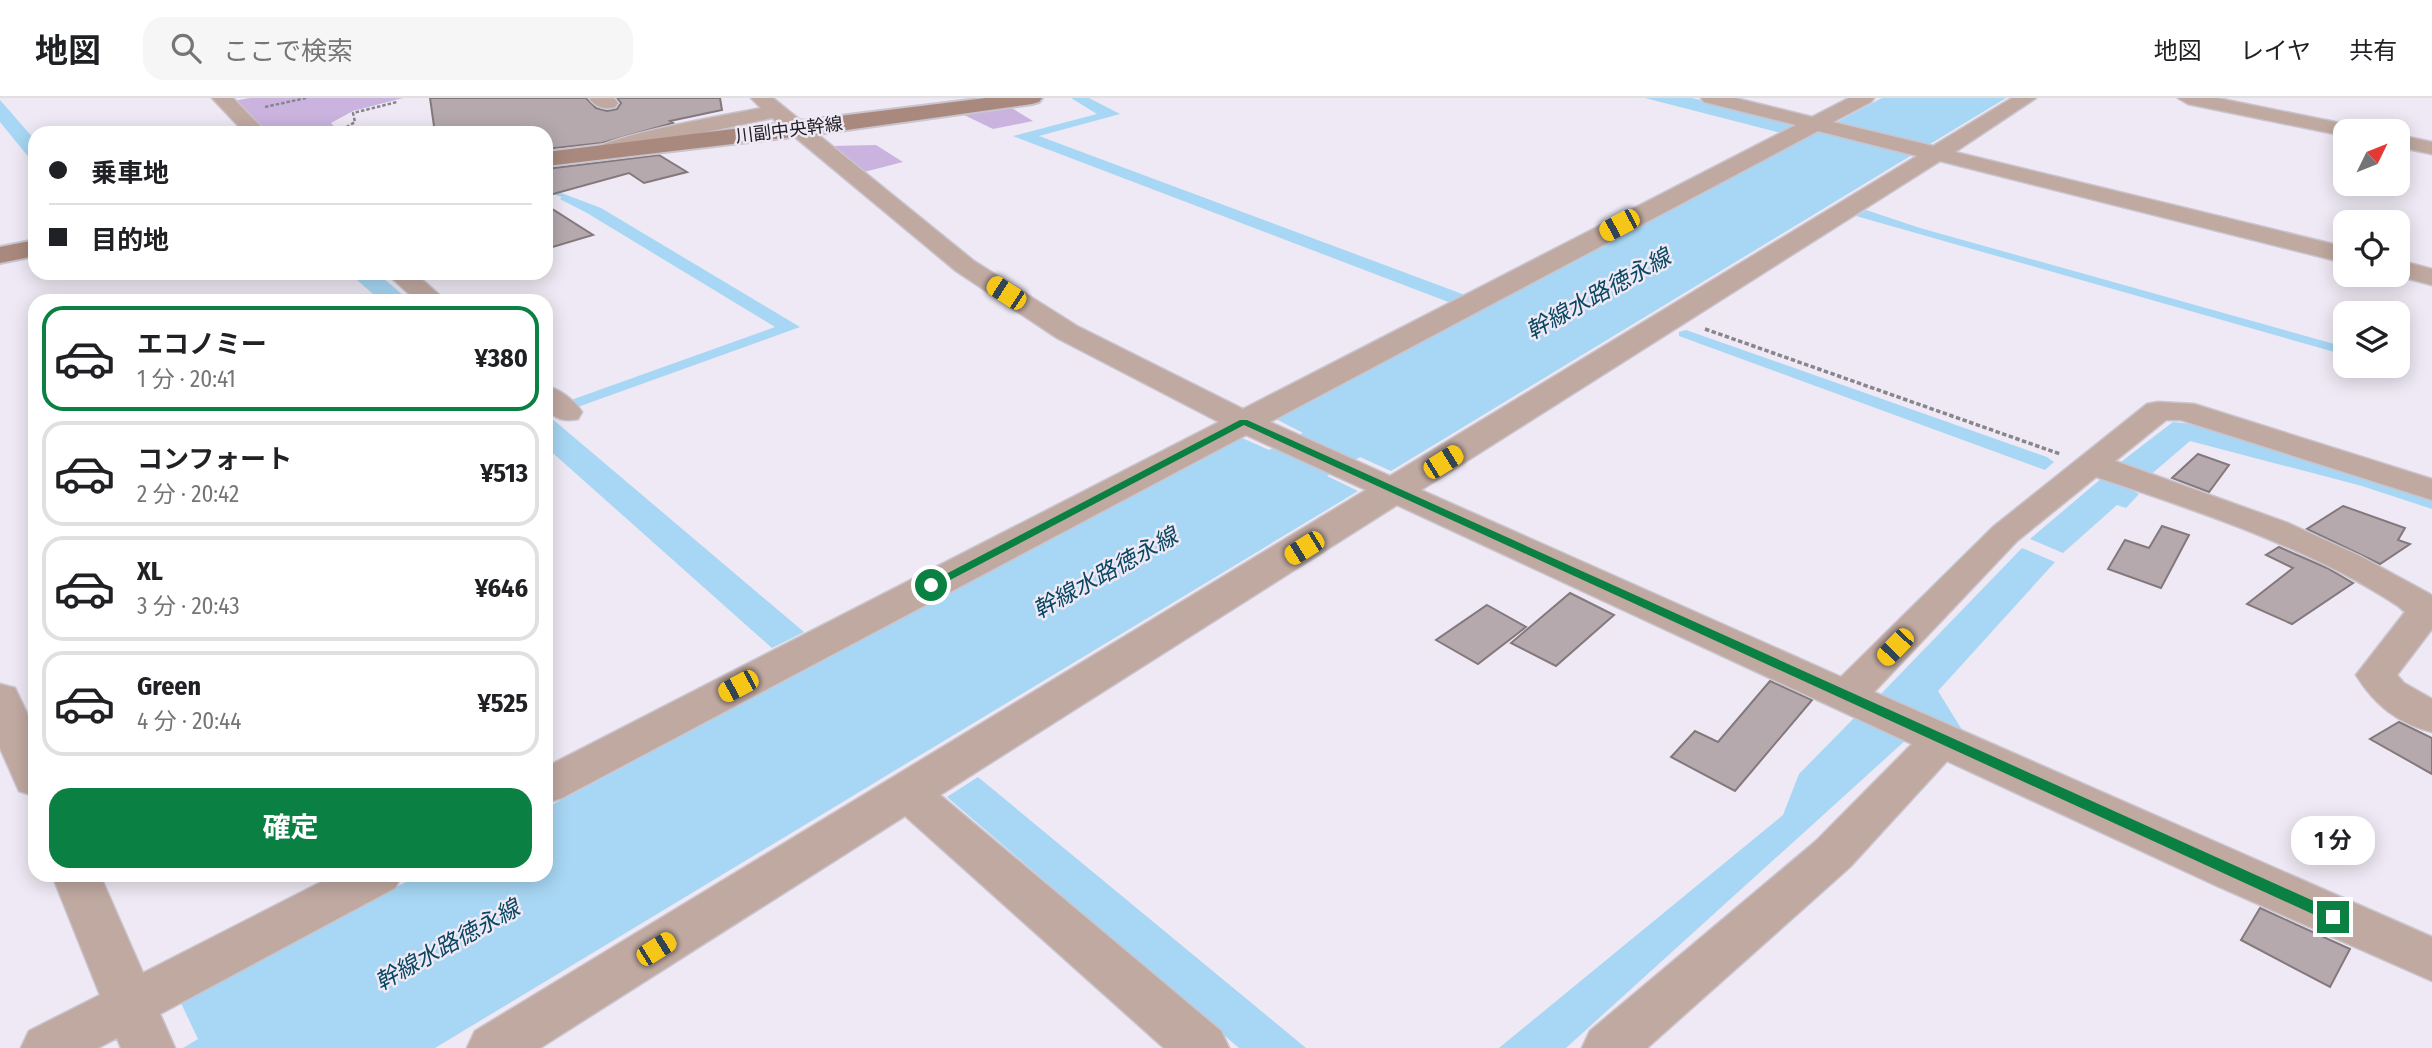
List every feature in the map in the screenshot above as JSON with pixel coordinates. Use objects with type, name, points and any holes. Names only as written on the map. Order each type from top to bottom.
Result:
[{"type":"street","name":"川副中央幹線","points":[[553,158],[797,130],[1032,98]]},
{"type":"street","points":[[1711,98],[2333,253]]},
{"type":"street","points":[[553,783],[1864,98]]},
{"type":"street","points":[[495,1048],[2026,98]]},
{"type":"street","points":[[2188,98],[2333,128]]},
{"type":"street","points":[[232,103],[251,126]]},
{"type":"street","points":[[600,153],[627,143],[775,104],[797,130],[976,274],[1067,332],[1244,422],[1941,740],[2432,960]]},
{"type":"street","points":[[2410,143],[2432,148]]},
{"type":"street","points":[[0,255],[28,249]]},
{"type":"street","points":[[2410,271],[2432,277]]},
{"type":"street","points":[[408,280],[424,294]]},
{"type":"street","points":[[1846,696],[2005,534],[2158,411],[2183,411],[2432,490]]},
{"type":"street","points":[[2090,464],[2220,509],[2359,569],[2418,602],[2425,612],[2376,675],[2389,693],[2432,718]]},
{"type":"street","points":[[0,698],[28,764]]},
{"type":"street","points":[[1609,1048],[1833,854],[1941,740]]},
{"type":"street","points":[[908,793],[1202,1048]]},
{"type":"street","points":[[79,882],[140,1026]]},
{"type":"street","points":[[48,1048],[140,1026],[367,882]]},
{"type":"path","points":[[232,103],[306,98]]},
{"type":"path","points":[[348,126],[355,122],[353,113],[397,102]]},
{"type":"path","points":[[1674,318],[2090,464]]},
{"type":"shaded area","points":[[250,98],[403,98],[353,111],[331,123],[334,126],[258,126],[233,101]]},
{"type":"shaded area","points":[[1010,107],[1033,121],[993,129],[960,113]]},
{"type":"shaded area","points":[[876,145],[903,162],[864,172],[833,146]]},
{"type":"water","points":[[1071,98],[1089,98],[1120,114],[1039,136],[1465,295],[1451,303],[1013,136],[1097,114]]},
{"type":"water","points":[[1645,98],[1692,98],[1799,125],[1781,133]]},
{"type":"water","name":"幹線水路徳永線","points":[[1882,98],[2006,98],[1391,471],[1360,457],[1327,476],[1358,491],[435,1048],[183,1048],[198,1039],[180,1001],[406,882],[553,882],[553,804],[1242,438],[1269,450],[1303,433],[1276,419]]},
{"type":"water","points":[[0,100],[28,132],[28,156],[0,122]]},
{"type":"water","points":[[553,168],[558,174],[556,191],[601,208],[800,327],[553,416],[553,406],[775,327],[560,199],[562,197],[553,194]]},
{"type":"water","points":[[1866,210],[1920,228],[2333,344],[2333,352],[1856,216]]},
{"type":"water","points":[[357,280],[385,280],[402,294],[373,294]]},
{"type":"water","points":[[1686,330],[2047,457],[2054,462],[2045,470],[1679,336],[1679,332]]},
{"type":"water","points":[[553,420],[804,632],[772,648],[553,453]]},
{"type":"water","points":[[2173,422],[2192,424],[2432,499],[2432,509],[2362,486],[2190,441],[2148,477],[2117,465]]},
{"type":"water","points":[[2102,478],[2115,480],[2139,494],[2126,508],[2117,505],[2063,553],[2030,539]]},
{"type":"water","points":[[2022,548],[2055,562],[1938,691],[1964,733],[1879,696]]},
{"type":"water","points":[[1858,714],[1907,739],[1566,1048],[1499,1048],[1783,815],[1799,774]]},
{"type":"water","points":[[978,777],[1306,1048],[1239,1048],[947,797]]},
{"type":"building","points":[[430,98],[586,98],[596,108],[607,111],[617,109],[621,103],[617,98],[720,98],[722,110],[670,121],[673,123],[602,143],[553,148],[553,126],[434,126]]},
{"type":"building","points":[[659,155],[687,172],[644,183],[629,173],[553,194],[553,168]]},
{"type":"building","points":[[553,209],[593,235],[553,247]]},
{"type":"building","points":[[2198,454],[2229,465],[2209,492],[2172,478]]},
{"type":"building","points":[[2343,506],[2405,528],[2398,540],[2410,544],[2380,564],[2307,529]]},
{"type":"building","points":[[2162,526],[2189,535],[2161,588],[2108,569],[2125,540],[2149,548]]},
{"type":"building","points":[[2279,547],[2327,568],[2353,583],[2292,624],[2247,604],[2293,568],[2266,555]]},
{"type":"building","points":[[1570,593],[1614,615],[1556,666],[1511,643]]},
{"type":"building","points":[[1487,605],[1526,627],[1478,664],[1436,640]]},
{"type":"building","points":[[1770,681],[1812,700],[1735,791],[1671,757],[1695,731],[1718,742]]},
{"type":"building","points":[[2399,722],[2432,738],[2432,774],[2370,739]]},
{"type":"building","points":[[2260,908],[2350,949],[2330,987],[2241,940]]},
{"type":"route","points":[[931,585],[1244,422],[2333,917]]}]
